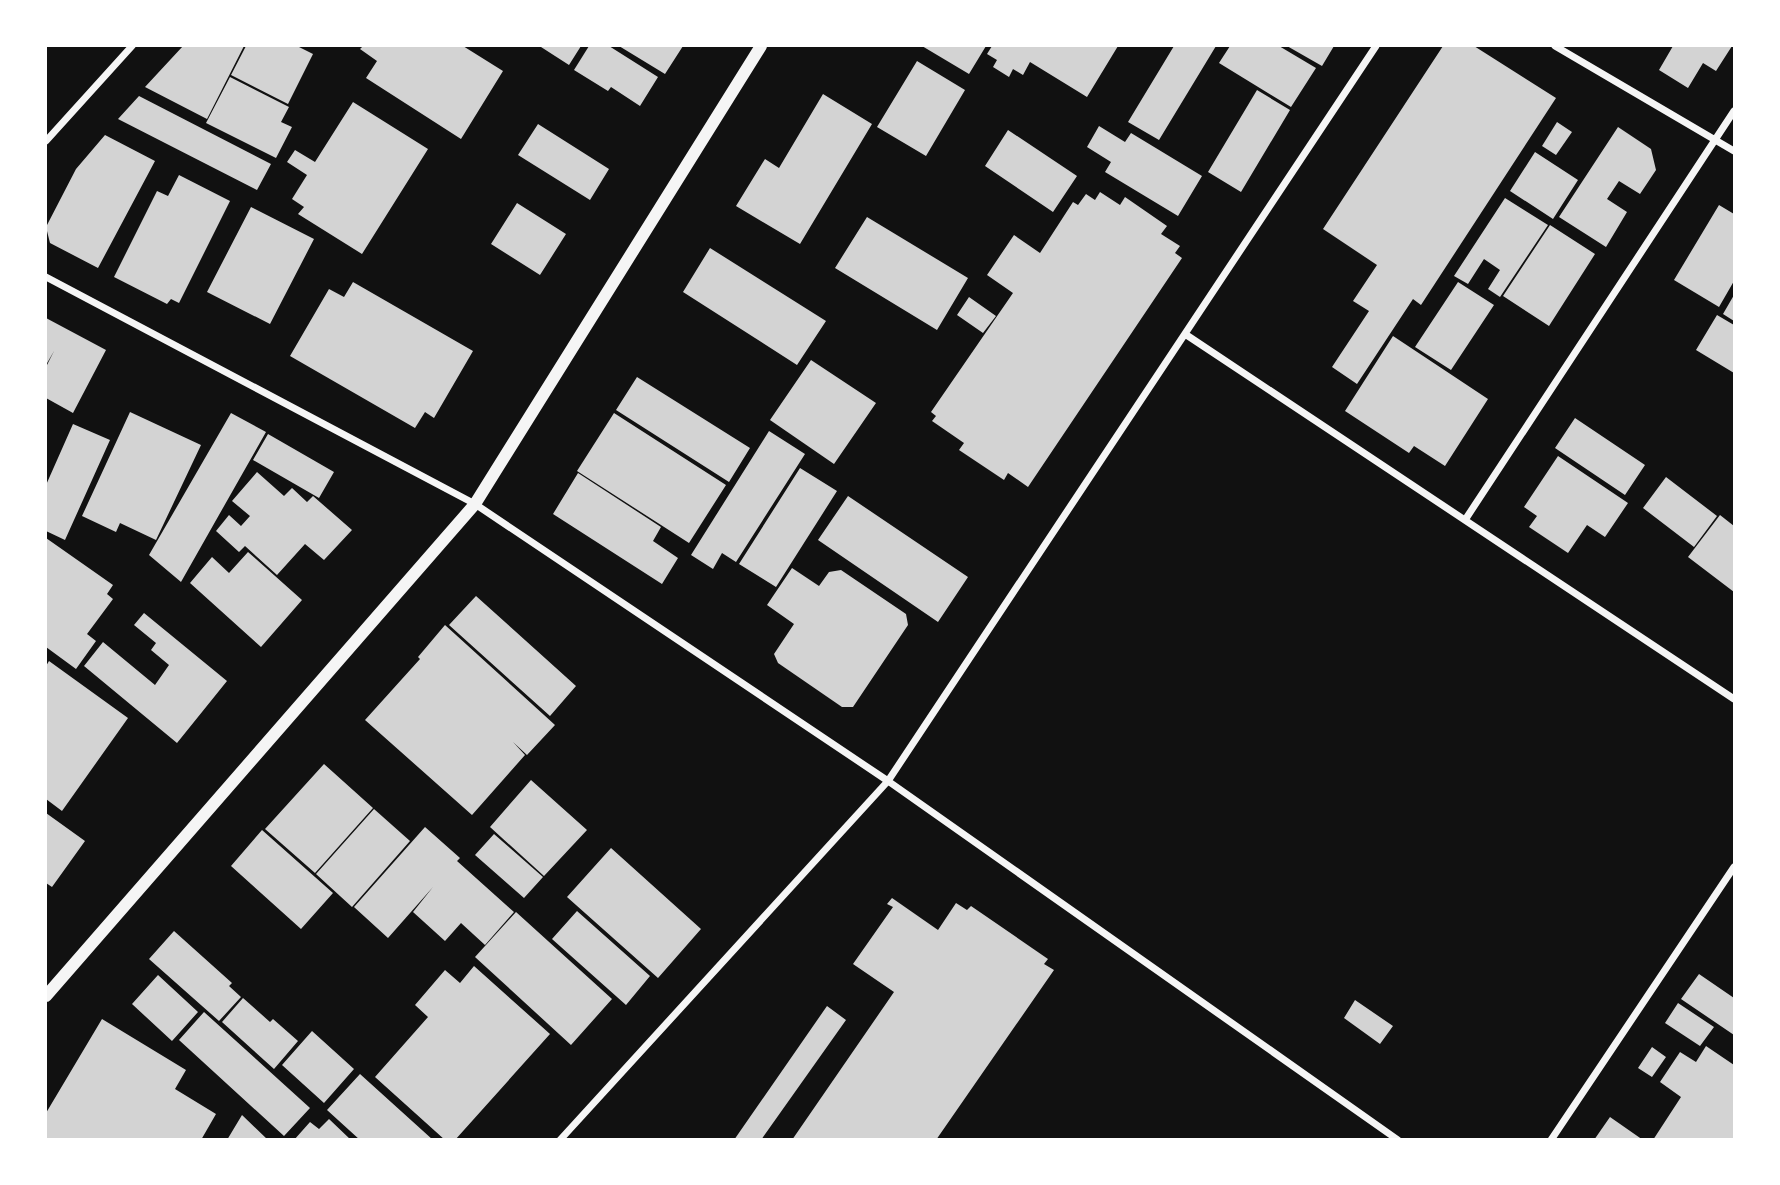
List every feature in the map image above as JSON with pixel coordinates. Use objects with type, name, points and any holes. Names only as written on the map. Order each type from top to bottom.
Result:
[{"type":"street","points":[[46,141],[132,46]]},
{"type":"street","points":[[46,996],[475,504],[761,46]]},
{"type":"street","points":[[560,1139],[888,781],[1376,46]]},
{"type":"street","points":[[1555,46],[1734,151]]},
{"type":"street","points":[[1465,520],[1734,111]]},
{"type":"street","points":[[46,277],[475,504],[888,781],[1398,1139]]},
{"type":"street","points":[[1185,334],[1734,699]]},
{"type":"street","points":[[1551,1139],[1734,867]]},
{"type":"building","points":[[183,46],[244,46],[207,119],[145,87]]},
{"type":"building","points":[[246,46],[297,46],[313,54],[288,104],[231,75]]},
{"type":"building","points":[[363,46],[463,46],[503,71],[461,139],[366,78],[377,61],[360,49]]},
{"type":"building","points":[[542,46],[581,46],[569,65]]},
{"type":"building","points":[[589,46],[609,46],[658,77],[640,106],[611,87],[608,91],[574,70]]},
{"type":"building","points":[[619,46],[683,46],[665,74]]},
{"type":"building","points":[[922,46],[986,46],[969,74]]},
{"type":"building","points":[[992,46],[1118,46],[1087,97],[1030,62],[1023,75],[1013,69],[1009,77],[993,67],[997,60],[987,54]]},
{"type":"building","points":[[1174,46],[1216,46],[1159,140],[1128,122]]},
{"type":"building","points":[[1230,46],[1279,46],[1316,68],[1291,107],[1219,63]]},
{"type":"building","points":[[1287,46],[1334,46],[1322,66]]},
{"type":"building","points":[[1443,46],[1474,46],[1556,98],[1421,305],[1413,299],[1357,384],[1332,367],[1369,311],[1353,301],[1377,265],[1323,229]]},
{"type":"building","points":[[1673,46],[1732,46],[1716,71],[1703,63],[1688,88],[1659,70]]},
{"type":"building","points":[[917,61],[965,90],[926,156],[877,127]]},
{"type":"building","points":[[230,77],[289,107],[281,122],[292,127],[276,158],[206,123]]},
{"type":"building","points":[[1257,90],[1290,110],[1241,192],[1208,172]]},
{"type":"building","points":[[823,94],[872,124],[800,244],[736,206],[765,159],[779,168]]},
{"type":"building","points":[[139,96],[271,164],[257,190],[118,119]]},
{"type":"building","points":[[353,102],[428,149],[362,254],[298,214],[304,207],[292,199],[307,175],[287,162],[295,150],[315,162]]},
{"type":"building","points":[[1557,122],[1572,132],[1556,155],[1542,146]]},
{"type":"building","points":[[538,124],[609,169],[590,200],[518,155]]},
{"type":"building","points":[[1099,126],[1125,142],[1131,133],[1202,176],[1178,216],[1105,172],[1111,162],[1087,147]]},
{"type":"building","points":[[1618,127],[1651,149],[1656,170],[1640,194],[1619,181],[1607,199],[1627,212],[1606,247],[1559,217]]},
{"type":"building","points":[[1008,130],[1077,176],[1053,212],[985,166]]},
{"type":"building","points":[[105,135],[155,161],[98,268],[50,243],[46,227],[76,169]]},
{"type":"building","points":[[1535,152],[1578,180],[1553,219],[1510,191]]},
{"type":"building","points":[[179,175],[230,201],[179,303],[171,299],[167,304],[114,277],[157,191],[168,196]]},
{"type":"building","points":[[1100,192],[1120,205],[1125,197],[1167,226],[1161,234],[1180,246],[1175,253],[1182,258],[1028,487],[1008,473],[1004,480],[959,450],[964,443],[932,421],[936,416],[931,412],[1013,293],[987,275],[1014,235],[1040,253],[1073,202],[1078,205],[1086,194],[1095,200]]},
{"type":"building","points":[[1505,198],[1548,225],[1500,297],[1488,289],[1500,270],[1484,259],[1468,284],[1454,276]]},
{"type":"building","points":[[517,203],[566,234],[540,275],[491,244]]},
{"type":"building","points":[[1719,205],[1734,214],[1734,281],[1719,307],[1674,280]]},
{"type":"building","points":[[251,207],[314,239],[270,324],[207,292]]},
{"type":"building","points":[[867,217],[968,278],[937,330],[835,268]]},
{"type":"building","points":[[1550,225],[1595,254],[1549,326],[1503,296]]},
{"type":"building","points":[[710,248],[826,321],[797,365],[683,292]]},
{"type":"building","points":[[353,282],[473,351],[434,418],[425,412],[415,428],[290,356],[329,289],[344,297]]},
{"type":"building","points":[[1458,282],[1494,305],[1451,370],[1415,347]]},
{"type":"building","points":[[1734,295],[1734,321],[1723,314]]},
{"type":"building","points":[[969,297],[996,316],[983,333],[957,315]]},
{"type":"building","points":[[1717,315],[1734,325],[1734,373],[1696,350]]},
{"type":"building","points":[[46,318],[106,350],[73,413],[46,398],[46,367],[54,351],[46,365]]},
{"type":"building","points":[[1393,336],[1488,399],[1445,466],[1414,446],[1409,453],[1345,411]]},
{"type":"building","points":[[811,360],[876,403],[834,464],[770,420]]},
{"type":"building","points":[[637,377],[750,448],[729,482],[616,410]]},
{"type":"building","points":[[130,412],[201,445],[156,540],[120,523],[116,532],[82,516]]},
{"type":"building","points":[[231,413],[266,432],[181,582],[149,555]]},
{"type":"building","points":[[614,413],[726,485],[689,543],[577,471]]},
{"type":"building","points":[[1575,418],[1645,465],[1625,495],[1555,448]]},
{"type":"building","points":[[73,424],[110,440],[65,540],[46,531],[46,485]]},
{"type":"building","points":[[769,431],[805,454],[736,562],[722,553],[713,569],[691,555]]},
{"type":"building","points":[[268,434],[334,472],[319,498],[253,460]]},
{"type":"building","points":[[1558,456],[1628,503],[1605,537],[1587,525],[1568,553],[1529,527],[1537,516],[1524,507]]},
{"type":"building","points":[[800,468],[837,491],[776,587],[739,564]]},
{"type":"building","points":[[257,472],[284,496],[292,488],[307,502],[313,496],[352,530],[324,560],[305,544],[277,575],[245,546],[239,552],[216,531],[229,515],[241,526],[250,516],[232,501]]},
{"type":"building","points":[[578,473],[661,527],[653,541],[678,558],[662,584],[553,514]]},
{"type":"building","points":[[1666,477],[1717,516],[1694,547],[1643,508]]},
{"type":"building","points":[[848,496],[968,577],[938,622],[818,540]]},
{"type":"building","points":[[1720,515],[1734,526],[1734,592],[1688,557]]},
{"type":"building","points":[[46,538],[113,585],[107,594],[113,599],[87,634],[96,641],[76,669],[46,647]]},
{"type":"building","points":[[248,552],[302,600],[261,647],[190,583],[212,557],[229,573]]},
{"type":"building","points":[[792,568],[819,586],[829,572],[841,570],[906,614],[908,625],[853,707],[842,707],[778,663],[774,654],[794,624],[767,605]]},
{"type":"building","points":[[476,596],[576,686],[550,716],[449,625]]},
{"type":"building","points":[[144,613],[227,681],[177,743],[84,666],[103,642],[155,685],[169,665],[151,650],[156,643],[134,625]]},
{"type":"building","points":[[445,625],[555,725],[527,755],[513,742],[525,755],[472,815],[365,720],[420,659],[418,657]]},
{"type":"building","points":[[49,661],[128,718],[62,811],[46,799],[46,666]]},
{"type":"building","points":[[324,764],[373,808],[315,873],[265,829]]},
{"type":"building","points":[[531,780],[587,830],[544,876],[490,827]]},
{"type":"building","points":[[374,809],[410,841],[352,907],[316,874]]},
{"type":"building","points":[[46,813],[85,841],[52,887],[46,883]]},
{"type":"building","points":[[425,827],[460,858],[457,861],[514,912],[485,945],[461,923],[445,941],[413,912],[433,887],[388,938],[354,907]]},
{"type":"building","points":[[262,830],[333,893],[301,929],[231,866]]},
{"type":"building","points":[[494,834],[543,877],[524,898],[475,855]]},
{"type":"building","points":[[611,848],[701,929],[658,978],[567,897]]},
{"type":"building","points":[[892,898],[938,930],[956,903],[967,910],[971,906],[1048,959],[1044,964],[1054,970],[936,1140],[792,1140],[894,992],[853,964],[893,907],[887,904]]},
{"type":"building","points":[[577,911],[650,976],[626,1005],[552,939]]},
{"type":"building","points":[[516,912],[612,999],[571,1045],[475,957]]},
{"type":"building","points":[[174,931],[232,983],[229,986],[241,997],[219,1021],[149,959]]},
{"type":"building","points":[[474,966],[550,1034],[455,1140],[445,1140],[375,1077],[428,1017],[415,1005],[445,970],[460,983]]},
{"type":"building","points":[[1699,974],[1734,998],[1734,1035],[1681,999]]},
{"type":"building","points":[[158,975],[198,1012],[172,1041],[132,1004]]},
{"type":"building","points":[[243,998],[270,1022],[273,1019],[298,1041],[274,1069],[222,1022]]},
{"type":"building","points":[[1355,1000],[1393,1026],[1380,1044],[1344,1018]]},
{"type":"building","points":[[1678,1003],[1714,1027],[1700,1046],[1665,1023]]},
{"type":"building","points":[[827,1006],[846,1020],[761,1140],[734,1140]]},
{"type":"building","points":[[204,1012],[310,1108],[284,1136],[179,1040]]},
{"type":"building","points":[[102,1019],[186,1070],[175,1089],[216,1114],[201,1140],[46,1140],[46,1113]]},
{"type":"building","points":[[312,1031],[354,1069],[324,1103],[282,1065]]},
{"type":"building","points":[[1706,1046],[1734,1065],[1734,1140],[1653,1140],[1681,1097],[1660,1082],[1680,1052],[1696,1062]]},
{"type":"building","points":[[1652,1047],[1666,1057],[1652,1077],[1638,1068]]},
{"type":"building","points":[[360,1074],[433,1140],[360,1140],[327,1110]]},
{"type":"building","points":[[242,1115],[268,1140],[227,1140]]},
{"type":"building","points":[[1610,1117],[1643,1140],[1594,1140]]},
{"type":"building","points":[[329,1119],[351,1140],[294,1140],[310,1122],[319,1129]]}]
